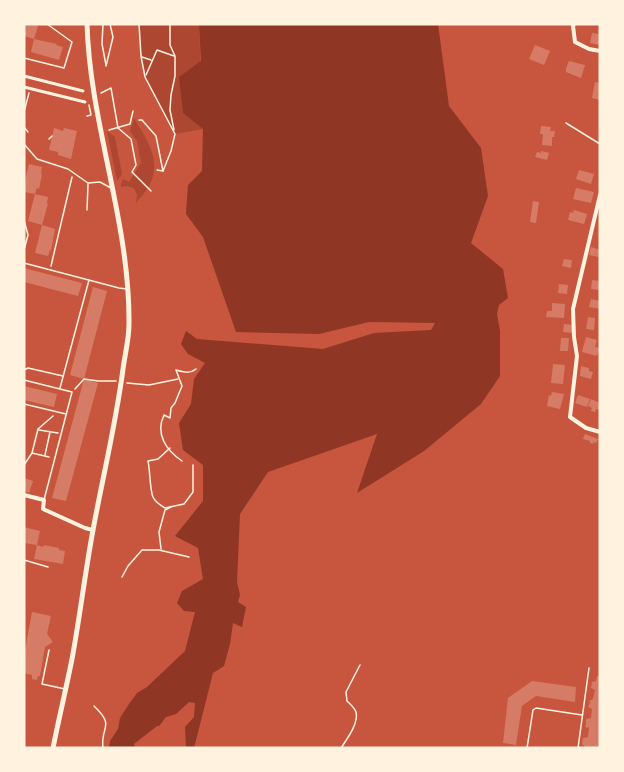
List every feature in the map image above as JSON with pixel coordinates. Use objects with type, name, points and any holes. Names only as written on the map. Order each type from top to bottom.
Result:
[{"type":"main road","points":[[53,748],[72,659],[93,530],[122,382],[129,326],[124,252],[91,69],[87,24]]},
{"type":"street","points":[[574,24],[575,42],[589,49],[600,51]]},
{"type":"street","points":[[24,76],[83,91]]},
{"type":"street","points":[[24,87],[85,102]]},
{"type":"street","points":[[600,199],[573,309],[577,356],[570,417],[586,428],[600,432]]},
{"type":"street","points":[[24,495],[44,500],[43,509],[93,530]]},
{"type":"lane","points":[[24,58],[64,68],[72,42],[47,24]]},
{"type":"lane","points":[[566,123],[600,144]]},
{"type":"lane","points":[[49,139],[52,136]]},
{"type":"lane","points":[[24,144],[37,159],[68,169],[88,183],[100,182],[114,190]]},
{"type":"lane","points":[[87,210],[88,183]]},
{"type":"lane","points":[[24,220],[28,235],[24,250]]},
{"type":"lane","points":[[24,263],[128,289]]},
{"type":"lane","points":[[60,389],[89,279]]},
{"type":"lane","points":[[24,370],[28,368],[63,376]]},
{"type":"lane","points":[[24,380],[72,392],[44,500]]},
{"type":"lane","points":[[24,404],[67,414]]},
{"type":"lane","points":[[24,560],[48,567]]},
{"type":"lane","points":[[49,650],[42,684],[66,689]]},
{"type":"lane","points":[[578,748],[589,668]]},
{"type":"lane","points":[[527,748],[533,710],[536,708],[582,715]]},
{"type":"path","points":[[103,24],[102,44],[106,66],[113,37],[110,24]]},
{"type":"path","points":[[139,24],[145,77],[175,134]]},
{"type":"path","points":[[163,171],[175,134],[170,110],[175,76],[175,56],[170,45],[170,24]]},
{"type":"path","points":[[166,53],[170,45]]},
{"type":"path","points":[[145,77],[157,50],[175,56]]},
{"type":"path","points":[[141,56],[152,61]]},
{"type":"path","points":[[99,94],[111,88],[118,128],[131,139],[136,165],[132,172],[151,191]]},
{"type":"path","points":[[24,112],[30,89]]},
{"type":"path","points":[[87,116],[91,115],[89,106]]},
{"type":"path","points":[[109,130],[130,124],[133,111]]},
{"type":"path","points":[[139,120],[142,120],[156,136],[163,171]]},
{"type":"path","points":[[24,127],[28,132]]},
{"type":"path","points":[[157,170],[163,171]]},
{"type":"path","points":[[50,270],[73,172]]},
{"type":"path","points":[[182,460],[165,443],[160,433],[162,420],[164,415],[170,418],[171,408],[182,386],[176,370],[187,373],[196,369]]},
{"type":"path","points":[[24,465],[32,453],[38,429],[57,412]]},
{"type":"path","points":[[38,429],[62,434]]},
{"type":"path","points":[[45,456],[50,432]]},
{"type":"path","points":[[170,448],[158,459],[148,461],[152,496],[156,502],[165,508],[184,504],[193,492],[193,465]]},
{"type":"path","points":[[32,453],[55,458]]},
{"type":"path","points":[[162,550],[159,532],[165,510],[175,506]]},
{"type":"path","points":[[122,577],[142,550],[162,550],[189,557]]},
{"type":"path","points":[[341,748],[357,715],[346,701],[346,692],[360,665]]},
{"type":"path","points":[[94,706],[107,721],[102,741],[103,748]]},
{"type":"shaded area","points":[[139,24],[199,24],[203,129],[175,134],[145,77]]},
{"type":"shaded area","points":[[199,24],[438,24],[449,106],[481,148],[488,196],[471,243],[503,269],[508,298],[499,305],[497,314],[500,331],[500,376],[481,404],[424,451],[357,493],[377,434],[268,472],[240,514],[237,582],[240,595],[238,602],[246,607],[242,627],[233,623],[224,666],[213,673],[194,748],[186,748],[185,727],[194,717],[195,703],[189,702],[176,714],[166,717],[159,726],[134,744],[135,748],[109,748],[110,741],[118,729],[120,718],[137,693],[147,687],[185,651],[195,612],[184,611],[177,603],[182,591],[203,579],[198,548],[175,536],[203,501],[203,465],[183,450],[179,423],[191,404],[194,379],[205,363],[188,354],[181,344],[186,331],[197,339],[323,349],[374,333],[431,330],[435,323],[369,322],[319,334],[236,332],[203,237],[186,214],[188,185],[202,171],[203,129],[183,113],[179,77],[201,61]]},
{"type":"shaded area","points":[[134,118],[147,140],[154,163],[151,182],[136,203],[137,195],[134,188],[121,187],[123,179],[129,182],[141,163],[137,141],[130,131]]},
{"type":"shaded area","points":[[107,131],[115,137],[122,174],[117,181]]},
{"type":"building","points":[[24,24],[38,26],[34,39],[24,36]]},
{"type":"building","points":[[592,33],[600,34],[600,45],[590,43]]},
{"type":"building","points":[[34,39],[63,47],[59,60],[31,52]]},
{"type":"building","points":[[535,45],[550,51],[544,65],[529,59]]},
{"type":"building","points":[[569,61],[585,65],[581,78],[566,72]]},
{"type":"building","points":[[595,82],[600,83],[600,100],[592,98]]},
{"type":"building","points":[[541,126],[551,127],[550,131],[555,131],[552,146],[542,145]]},
{"type":"building","points":[[54,128],[63,131],[64,128],[77,131],[71,159],[49,150]]},
{"type":"building","points":[[541,151],[549,153],[547,160],[535,157],[537,152],[541,153]]},
{"type":"building","points":[[29,164],[42,167],[39,189],[37,188],[35,194],[24,192]]},
{"type":"building","points":[[579,170],[594,174],[591,184],[576,179]]},
{"type":"building","points":[[576,188],[594,192],[591,203],[573,199]]},
{"type":"building","points":[[35,194],[48,197],[42,225],[28,221]]},
{"type":"building","points":[[533,201],[539,202],[536,223],[530,222]]},
{"type":"building","points":[[574,210],[587,214],[584,224],[568,220],[570,212],[573,213]]},
{"type":"building","points":[[42,225],[55,229],[48,256],[35,253]]},
{"type":"building","points":[[591,247],[600,250],[599,257],[589,255]]},
{"type":"building","points":[[564,259],[572,260],[571,268],[562,266]]},
{"type":"building","points":[[24,268],[82,283],[78,296],[24,282]]},
{"type":"building","points":[[592,280],[600,281],[600,290],[591,289]]},
{"type":"building","points":[[559,284],[568,285],[567,294],[558,293]]},
{"type":"building","points":[[93,287],[107,291],[84,379],[70,375]]},
{"type":"building","points":[[591,299],[600,301],[600,309],[589,307]]},
{"type":"building","points":[[552,303],[565,304],[564,318],[546,317],[547,311],[552,311]]},
{"type":"building","points":[[588,317],[595,318],[594,330],[586,329]]},
{"type":"building","points":[[564,324],[573,325],[572,333],[563,332]]},
{"type":"building","points":[[586,337],[597,340],[595,347],[600,348],[597,356],[582,352]]},
{"type":"building","points":[[561,338],[569,338],[568,351],[560,351]]},
{"type":"building","points":[[553,364],[565,365],[563,384],[551,383]]},
{"type":"building","points":[[581,366],[593,372],[591,379],[580,376]]},
{"type":"building","points":[[84,379],[98,383],[66,501],[52,498]]},
{"type":"building","points":[[24,386],[57,394],[54,407],[24,400]]},
{"type":"building","points":[[552,392],[564,394],[560,409],[547,406],[549,395],[551,396]]},
{"type":"building","points":[[578,395],[590,399],[587,407],[575,403]]},
{"type":"building","points":[[591,399],[600,403],[600,410],[591,411],[592,408],[588,406]]},
{"type":"building","points":[[585,434],[598,439],[596,443],[593,442],[593,444],[583,439]]},
{"type":"building","points":[[24,478],[33,481],[29,493],[24,491]]},
{"type":"building","points":[[24,527],[40,531],[37,545],[24,543]]},
{"type":"building","points":[[37,545],[65,551],[63,564],[34,559]]},
{"type":"building","points":[[32,612],[51,616],[47,634],[53,642],[45,647],[40,676],[37,680],[32,679],[32,675],[24,673],[24,656]]},
{"type":"building","points":[[597,676],[600,676],[600,748],[586,748],[582,744],[583,738],[588,737],[589,728],[585,726],[586,719],[591,718],[592,709],[588,707],[595,690],[591,688],[591,682],[596,681]]},
{"type":"building","points":[[532,681],[576,687],[575,702],[536,696],[522,706],[516,745],[503,743],[508,698]]}]
